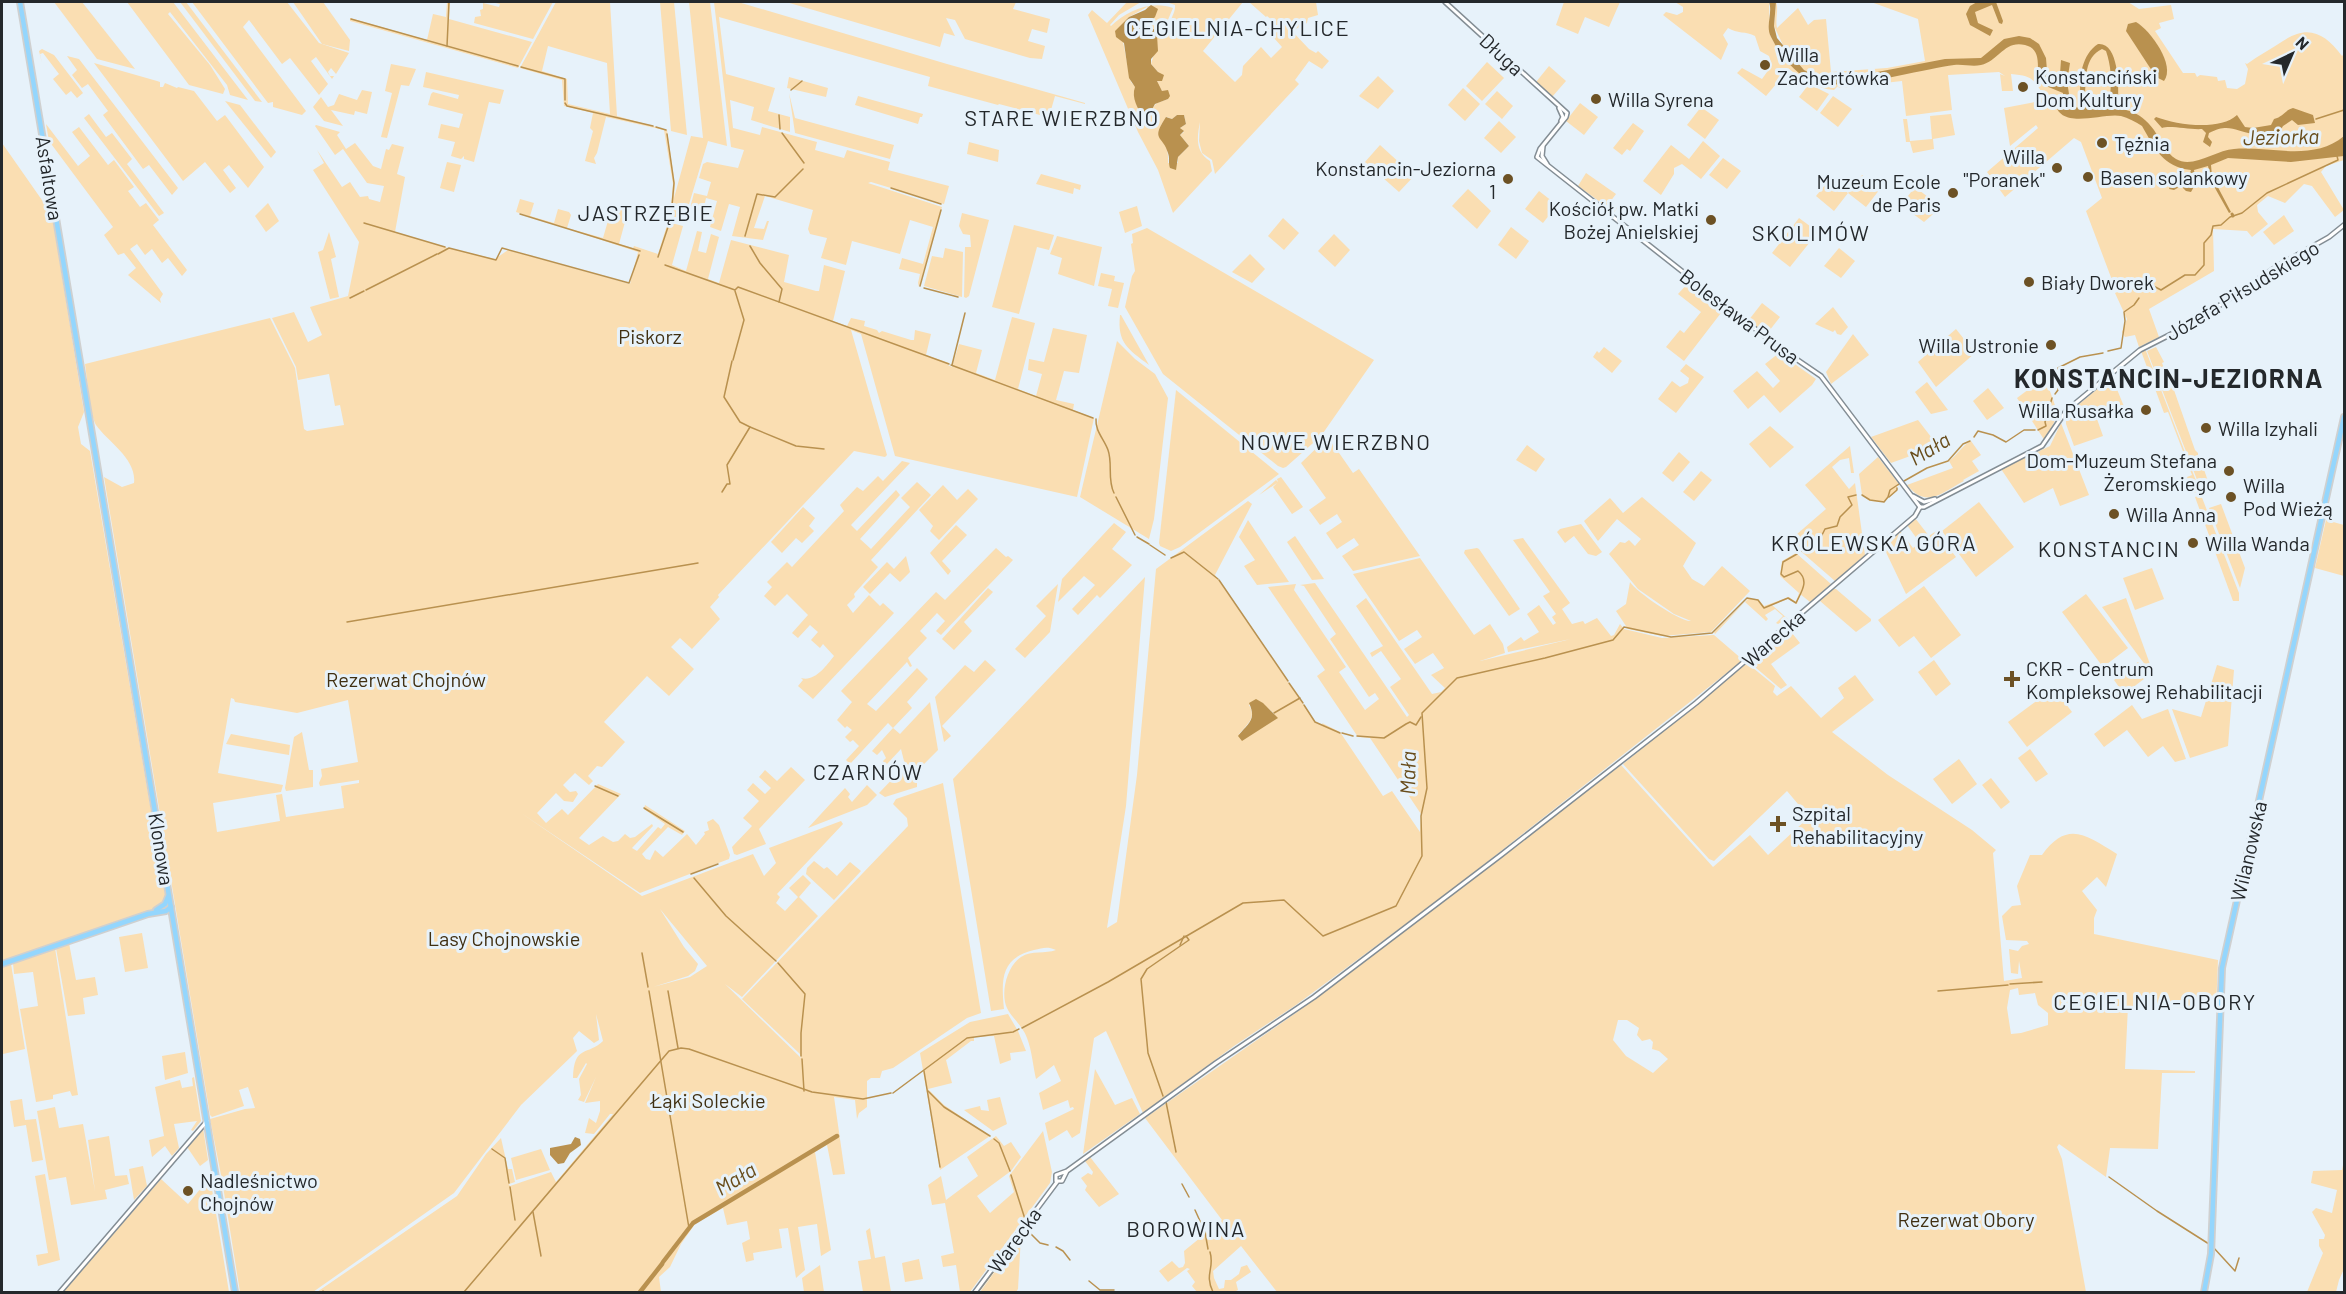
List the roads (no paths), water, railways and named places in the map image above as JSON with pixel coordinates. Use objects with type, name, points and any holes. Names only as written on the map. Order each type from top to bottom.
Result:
[{"type":"main road","name":"Asfaltowa","points":[[20,2],[79,355]]},
{"type":"main road","name":"Klonowa","points":[[79,355],[235,1293]]},
{"type":"main road","name":"Wilanowska","points":[[2204,1293],[2211,1254],[2223,960],[2344,417]]},
{"type":"main road","points":[[162,909],[169,894]]},
{"type":"main road","points":[[2,964],[171,907]]},
{"type":"main road","points":[[162,909],[173,917]]},
{"type":"street","name":"Długa","points":[[1445,2],[1559,106],[1564,115],[1562,122],[1543,146],[1540,155]]},
{"type":"street","name":"Bolesława Prusa","points":[[1540,155],[1546,164],[1780,349],[1821,376],[1908,491],[1922,504]]},
{"type":"street","name":"Józefa Piłsudskiego","points":[[1922,504],[1939,498],[2042,446],[2066,411],[2140,350],[2195,322],[2276,267],[2329,237],[2344,225]]},
{"type":"street","name":"Warecka","points":[[975,1293],[1052,1187],[1056,1181],[1056,1175],[1061,1176],[1244,1043],[1314,997],[1620,762],[1748,660],[1915,516],[1922,504]]},
{"type":"street","points":[[60,1293],[207,1121]]},
{"type":"waterway","points":[[447,46],[449,2]]},
{"type":"waterway","points":[[351,19],[518,66]]},
{"type":"waterway","points":[[521,67],[565,79],[565,100]]},
{"type":"waterway","points":[[791,90],[802,81]]},
{"type":"waterway","points":[[565,103],[567,106],[653,126]]},
{"type":"waterway","name":"Jeziorka","points":[[2316,119],[2344,110]]},
{"type":"waterway","points":[[779,115],[780,129]]},
{"type":"waterway","points":[[656,127],[666,130]]},
{"type":"waterway","points":[[782,133],[804,163]]},
{"type":"waterway","points":[[667,134],[674,183],[671,217]]},
{"type":"waterway","name":"Mała","points":[[2142,290],[2146,282],[2161,290],[2185,275],[2195,275],[2204,265],[2204,243],[2211,235],[2213,226],[2221,225],[2230,217],[2242,213],[2267,193],[2338,160],[2337,156]]},
{"type":"waterway","points":[[745,236],[757,194],[775,197],[803,169]]},
{"type":"waterway","points":[[891,188],[941,204]]},
{"type":"waterway","points":[[920,286],[941,210]]},
{"type":"waterway","points":[[520,214],[640,251]]},
{"type":"waterway","points":[[364,223],[445,247]]},
{"type":"waterway","points":[[658,257],[669,224]]},
{"type":"waterway","points":[[750,246],[760,263],[782,289],[779,302]]},
{"type":"waterway","points":[[438,254],[449,248],[496,260],[502,248],[629,283],[639,255]]},
{"type":"waterway","points":[[366,290],[437,254]]},
{"type":"waterway","points":[[665,265],[735,290],[738,287],[949,364]]},
{"type":"waterway","points":[[924,288],[958,297]]},
{"type":"waterway","points":[[350,298],[364,291]]},
{"type":"waterway","points":[[733,360],[744,320],[735,291]]},
{"type":"waterway","name":"Mała","points":[[2108,351],[2121,348],[2124,312],[2139,298]]},
{"type":"waterway","points":[[952,365],[965,313]]},
{"type":"waterway","name":"Mała","points":[[2055,394],[2058,390],[2058,368],[2080,357],[2103,353]]},
{"type":"waterway","points":[[732,361],[724,397],[740,422],[796,446],[824,449]]},
{"type":"waterway","points":[[951,365],[1093,418]]},
{"type":"waterway","name":"Mała","points":[[2038,430],[2046,426],[2045,422],[2052,398]]},
{"type":"waterway","points":[[1096,419],[1109,455],[1114,493]]},
{"type":"waterway","points":[[722,492],[727,484],[730,484],[727,465],[750,427]]},
{"type":"waterway","name":"Mała","points":[[1974,437],[1978,431],[2006,442],[2024,430],[2035,430]]},
{"type":"waterway","name":"Mała","points":[[1904,481],[1927,468],[1948,461],[1963,444],[1970,441]]},
{"type":"waterway","name":"Mała","points":[[1862,495],[1870,500],[1884,502],[1890,490],[1899,484]]},
{"type":"waterway","name":"Mała","points":[[1889,497],[1897,488]]},
{"type":"waterway","name":"Mała","points":[[1801,551],[1817,545],[1825,529],[1837,526],[1840,517],[1852,505],[1848,497],[1856,495]]},
{"type":"waterway","points":[[1116,497],[1135,535]]},
{"type":"waterway","points":[[1137,537],[1149,544]]},
{"type":"waterway","points":[[1150,545],[1165,555]]},
{"type":"waterway","points":[[1171,558],[1184,552],[1218,579]]},
{"type":"waterway","name":"Mała","points":[[1022,1028],[1108,982],[1243,903],[1284,900],[1323,936],[1396,906],[1422,856],[1421,816],[1427,788],[1422,713],[1457,678],[1613,640],[1624,627],[1671,637],[1712,633],[1747,598],[1758,600],[1764,608],[1788,598],[1796,603],[1804,583],[1802,575],[1798,571],[1784,577],[1781,574],[1783,562],[1797,554]]},
{"type":"waterway","points":[[347,622],[698,563]]},
{"type":"waterway","points":[[1219,580],[1288,681]]},
{"type":"waterway","points":[[1289,683],[1303,703]]},
{"type":"waterway","points":[[1274,713],[1300,698]]},
{"type":"waterway","points":[[1304,705],[1315,722],[1340,733]]},
{"type":"waterway","points":[[1357,736],[1384,738],[1410,722],[1416,725],[1421,717]]},
{"type":"waterway","points":[[1342,733],[1353,736]]},
{"type":"waterway","points":[[595,786],[618,796]]},
{"type":"waterway","points":[[644,808],[683,832]]},
{"type":"waterway","points":[[691,874],[718,864]]},
{"type":"waterway","points":[[694,878],[726,916],[776,961]]},
{"type":"waterway","name":"Mała","points":[[1180,945],[1184,936]]},
{"type":"waterway","points":[[1163,1096],[1148,1053],[1141,979],[1147,969],[1189,940],[1186,936]]},
{"type":"waterway","points":[[642,953],[648,987]]},
{"type":"waterway","points":[[778,963],[805,994],[801,1056]]},
{"type":"waterway","points":[[2010,984],[2042,982]]},
{"type":"waterway","points":[[1938,991],[2008,985]]},
{"type":"waterway","points":[[649,991],[689,1228]]},
{"type":"waterway","points":[[668,991],[678,1048]]},
{"type":"waterway","name":"Mała","points":[[893,1093],[967,1038],[1013,1032],[1019,1029]]},
{"type":"waterway","points":[[464,1292],[669,1051],[689,1049],[812,1092],[863,1099],[891,1093]]},
{"type":"waterway","points":[[802,1059],[804,1091]]},
{"type":"waterway","points":[[924,1071],[940,1167]]},
{"type":"waterway","points":[[928,1091],[944,1107],[990,1136]]},
{"type":"waterway","points":[[1166,1102],[1176,1152]]},
{"type":"waterway","name":"Mała","points":[[663,1262],[693,1223],[837,1136]]},
{"type":"waterway","points":[[994,1139],[999,1143],[1010,1171]]},
{"type":"waterway","points":[[492,1149],[505,1158],[509,1183]]},
{"type":"waterway","points":[[1011,1175],[1025,1219]]},
{"type":"waterway","points":[[2109,1177],[2209,1244]]},
{"type":"waterway","points":[[1182,1184],[1189,1197]]},
{"type":"waterway","points":[[510,1187],[515,1220]]},
{"type":"waterway","points":[[1195,1210],[1205,1232],[1208,1249]]},
{"type":"waterway","points":[[533,1212],[541,1256]]},
{"type":"waterway","points":[[1023,1232],[1026,1229],[1040,1243],[1048,1245]]},
{"type":"waterway","points":[[978,1292],[1021,1235]]},
{"type":"waterway","points":[[1056,1247],[1063,1251],[1070,1260]]},
{"type":"waterway","points":[[2213,1247],[2235,1271],[2239,1258]]},
{"type":"waterway","points":[[1210,1252],[1209,1280],[1213,1292]]},
{"type":"waterway","name":"Mała","points":[[640,1292],[662,1264]]},
{"type":"waterway","points":[[1089,1281],[1100,1290],[1114,1290]]},
{"type":"place","name":"Willa Zachertówka","points":[[1765,65]]},
{"type":"place","name":"Konstanciński Dom Kultury","points":[[2023,87]]},
{"type":"place","name":"Willa Syrena","points":[[1596,99]]},
{"type":"place","name":"Tężnia","points":[[2102,143]]},
{"type":"place","name":"Willa \"Poranek\"","points":[[2057,168]]},
{"type":"place","name":"Basen solankowy","points":[[2088,177]]},
{"type":"place","name":"Konstancin-Jeziorna 1","points":[[1508,179]]},
{"type":"place","name":"Muzeum Ecole de Paris","points":[[1953,193]]},
{"type":"place","name":"Kościół pw. Matki Bożej Anielskiej","points":[[1711,220]]},
{"type":"place","name":"Biały Dworek","points":[[2029,282]]},
{"type":"place","name":"Willa Ustronie","points":[[2051,345]]},
{"type":"place","name":"Willa Rusałka","points":[[2146,410]]},
{"type":"place","name":"Willa Izyhali","points":[[2206,428]]},
{"type":"place","name":"Dom-Muzeum Stefana Żeromskiego","points":[[2229,471]]},
{"type":"place","name":"Willa Pod Wieżą","points":[[2231,497]]},
{"type":"place","name":"Willa Anna","points":[[2114,514]]},
{"type":"place","name":"Willa Wanda","points":[[2193,543]]},
{"type":"place","name":"CKR - Centrum Kompleksowej Rehabilitacji","points":[[2012,679]]},
{"type":"place","name":"Szpital Rehabilitacyjny","points":[[1778,824]]},
{"type":"place","name":"Nadleśnictwo Chojnów","points":[[188,1191]]},
{"type":"district","name":"CEGIELNIA-CHYLICE","points":[[1238,27]]},
{"type":"district","name":"STARE WIERZBNO","points":[[1062,117]]},
{"type":"district","name":"JASTRZĘBIE","points":[[646,212]]},
{"type":"district","name":"SKOLIMÓW","points":[[1811,232]]},
{"type":"district","name":"KONSTANCIN-JEZIORNA","points":[[2169,377]]},
{"type":"district","name":"NOWE WIERZBNO","points":[[1336,441]]},
{"type":"district","name":"KRÓLEWSKA GÓRA","points":[[1874,542]]},
{"type":"district","name":"KONSTANCIN","points":[[2109,548]]},
{"type":"district","name":"CZARNÓW","points":[[868,771]]},
{"type":"district","name":"CEGIELNIA-OBORY","points":[[2155,1001]]},
{"type":"district","name":"BOROWINA","points":[[1186,1228]]},
{"type":"park label","name":"Piskorz","points":[[650,336]]},
{"type":"park label","name":"Rezerwat Chojnów","points":[[406,679]]},
{"type":"park label","name":"Lasy Chojnowskie","points":[[504,938]]},
{"type":"park label","name":"Łąki Soleckie","points":[[708,1100]]},
{"type":"park label","name":"Rezerwat Obory","points":[[1966,1219]]}]
